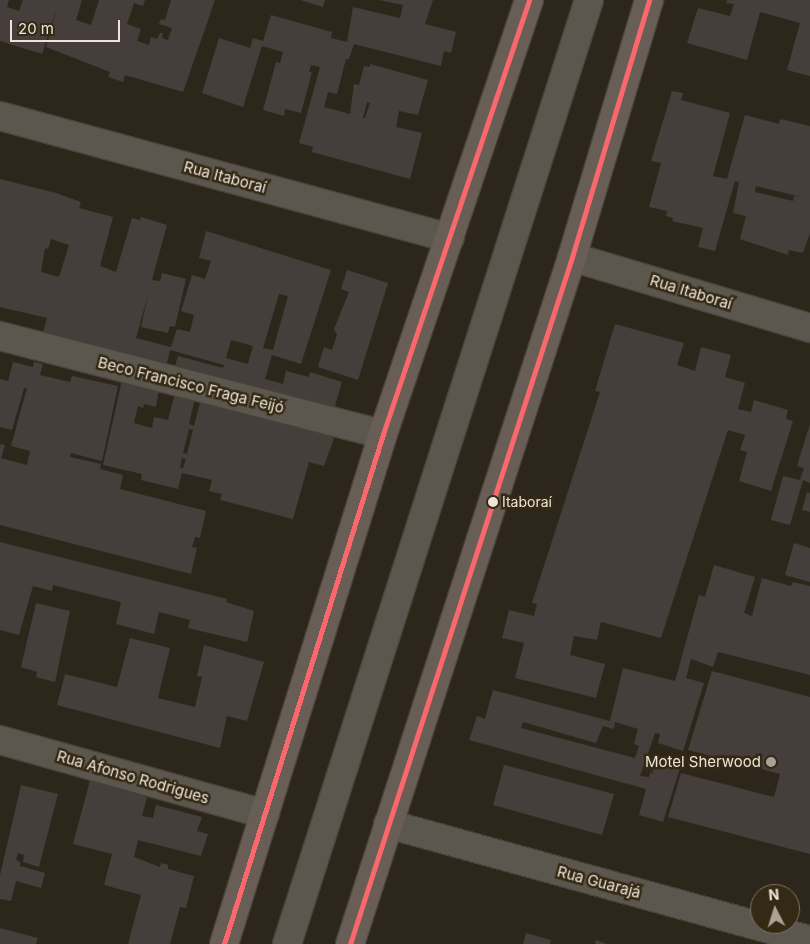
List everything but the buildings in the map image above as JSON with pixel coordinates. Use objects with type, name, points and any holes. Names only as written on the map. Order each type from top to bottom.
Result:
[{"type":"main road","points":[[224,944],[383,434],[529,0]]},
{"type":"main road","points":[[350,944],[572,257],[650,0]]},
{"type":"street","points":[[287,944],[589,0]]},
{"type":"street","name":"Rua Itaboraí","points":[[0,116],[450,238]]},
{"type":"street","name":"Rua Itaboraí","points":[[572,257],[810,328]]},
{"type":"street","name":"Beco Francisco Fraga Feijó","points":[[0,336],[383,434]]},
{"type":"street","name":"Rua Afonso Rodrigues","points":[[0,740],[265,814]]},
{"type":"street","name":"Rua Guarajá","points":[[388,824],[810,940]]},
{"type":"transit line","points":[[224,944],[383,434],[529,0]]},
{"type":"transit line","points":[[350,944],[572,257],[649,0]]},
{"type":"place","name":"Itaboraí","points":[[493,502]]},
{"type":"place","name":"Motel Sherwood","points":[[771,762]]}]
